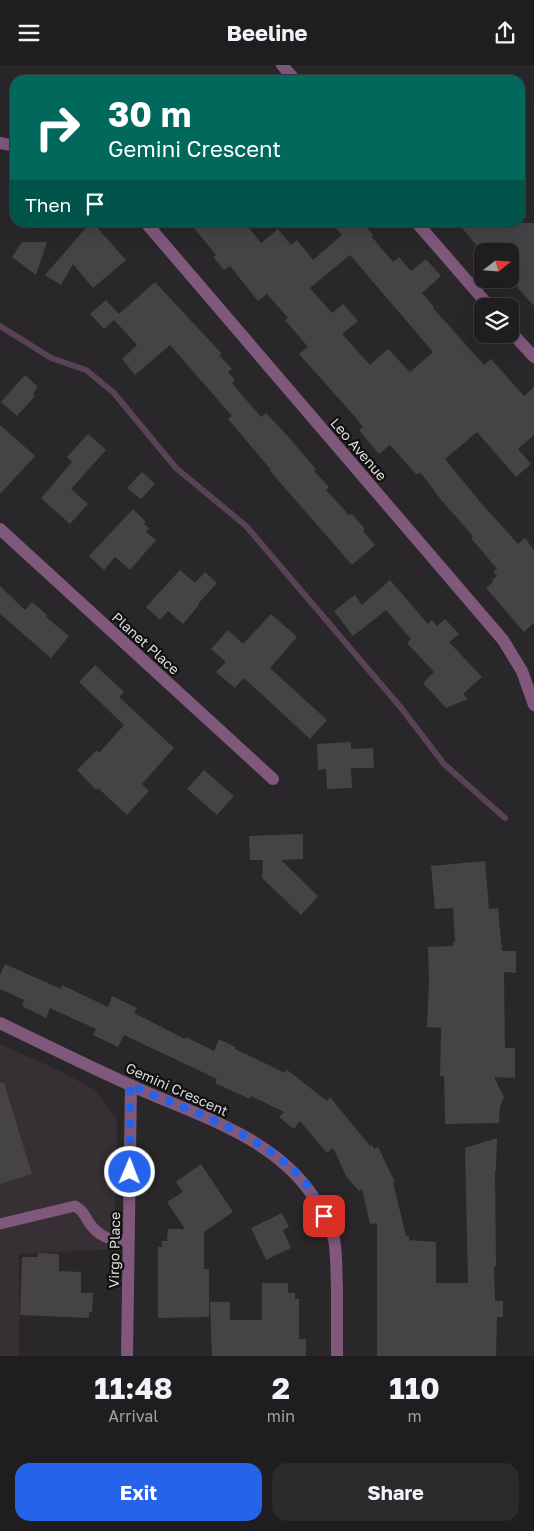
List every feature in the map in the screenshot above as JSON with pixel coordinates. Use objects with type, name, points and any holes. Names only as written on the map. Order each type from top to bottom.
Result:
[{"type":"street","points":[[282,65],[291,75]]},
{"type":"street","name":"Leo Avenue","points":[[149,227],[503,640],[522,671],[534,705]]},
{"type":"street","points":[[420,227],[482,298]]},
{"type":"street","points":[[519,341],[534,357]]},
{"type":"street","name":"Planet Place","points":[[0,529],[273,779]]},
{"type":"street","name":"Gemini Crescent","points":[[0,1023],[130,1085],[230,1129],[285,1163],[310,1190],[333,1238],[336,1256],[337,1356]]},
{"type":"street","name":"Virgo Place","points":[[127,1356],[130,1085]]},
{"type":"lane","points":[[0,1224],[75,1207],[82,1210],[94,1230],[104,1237],[114,1241],[129,1241]]},
{"type":"shaded area","points":[[0,1044],[58,1070],[95,1090],[117,1119],[114,1249],[19,1254],[19,1356],[0,1356]]},
{"type":"building","points":[[525,223],[534,223],[534,306],[518,288],[519,243],[475,243],[461,227],[525,227]]},
{"type":"building","points":[[87,227],[97,227],[126,260],[93,288],[73,264],[61,285],[45,275]]},
{"type":"building","points":[[193,227],[248,227],[261,243],[278,229],[291,245],[297,240],[313,260],[342,235],[335,227],[366,227],[373,235],[372,237],[393,262],[399,257],[411,271],[426,259],[441,276],[422,293],[484,365],[491,359],[524,396],[534,387],[534,435],[518,449],[531,464],[516,477],[477,432],[445,459],[518,544],[525,538],[534,550],[534,623],[524,632],[486,588],[497,576],[493,572],[497,569],[471,538],[473,536],[441,500],[421,473],[416,474],[390,445],[379,454],[359,430],[363,427],[357,419],[299,354],[308,347],[285,320],[288,318],[267,294],[258,301],[230,266],[224,270],[213,257],[216,255]],"holes":[[[350,255],[433,352],[410,372],[388,349],[370,365],[342,334],[358,321],[343,304],[332,313],[310,288]]]},
{"type":"building","points":[[22,242],[47,242],[36,275],[12,257]]},
{"type":"building","points":[[155,282],[222,354],[219,355],[232,369],[228,372],[235,380],[232,383],[261,417],[266,413],[283,431],[316,469],[314,471],[329,487],[326,490],[365,529],[363,531],[375,545],[352,565],[270,471],[228,419],[232,416],[170,345],[135,375],[122,359],[137,345],[114,320],[104,329],[90,314],[106,300],[119,314]]},
{"type":"building","points":[[25,375],[38,387],[33,394],[35,396],[17,416],[1,402]]},
{"type":"building","points":[[0,425],[35,456],[0,494]]},
{"type":"building","points":[[88,434],[106,450],[71,489],[88,504],[70,524],[41,498],[72,462],[67,457]]},
{"type":"building","points":[[142,472],[155,484],[141,499],[127,488]]},
{"type":"building","points":[[133,509],[146,522],[144,524],[149,528],[146,532],[156,540],[130,570],[115,557],[104,570],[89,556]]},
{"type":"building","points":[[180,570],[195,583],[205,572],[217,583],[183,624],[168,611],[160,620],[146,607]]},
{"type":"building","points":[[390,580],[428,624],[432,620],[437,626],[445,619],[459,634],[449,642],[482,677],[463,694],[468,699],[446,708],[423,683],[434,672],[407,643],[411,639],[386,610],[353,636],[334,611],[355,595],[362,605]]},
{"type":"building","points":[[0,586],[25,610],[32,602],[47,615],[46,617],[69,636],[51,658],[0,614]]},
{"type":"building","points":[[271,614],[297,637],[270,668],[327,720],[310,739],[244,678],[235,688],[216,672],[226,662],[211,649],[228,630],[243,644]]},
{"type":"building","points":[[95,665],[124,692],[119,697],[174,748],[142,784],[149,791],[127,815],[98,788],[96,790],[77,770],[97,750],[99,753],[124,725],[79,682]]},
{"type":"building","points":[[351,742],[351,749],[373,748],[374,768],[351,768],[352,788],[327,789],[326,769],[318,770],[317,744]]},
{"type":"building","points":[[204,770],[234,796],[217,815],[187,789]]},
{"type":"building","points":[[303,834],[303,859],[281,860],[318,896],[301,915],[262,878],[263,860],[250,860],[249,836]]},
{"type":"building","points":[[485,861],[489,909],[498,908],[502,951],[516,951],[516,973],[504,972],[505,1048],[515,1048],[515,1078],[494,1077],[504,1097],[500,1106],[499,1123],[445,1124],[444,1076],[440,1076],[441,1028],[427,1027],[428,947],[453,946],[453,942],[455,943],[453,908],[435,909],[431,866]]},
{"type":"building","points":[[5,964],[61,989],[62,985],[108,1007],[112,996],[137,1008],[134,1013],[185,1039],[186,1037],[214,1051],[219,1039],[235,1047],[235,1049],[285,1073],[286,1069],[327,1101],[330,1097],[370,1146],[372,1145],[374,1149],[378,1147],[395,1182],[393,1182],[406,1236],[409,1236],[409,1240],[436,1242],[436,1283],[468,1283],[465,1148],[497,1138],[495,1170],[495,1301],[503,1301],[503,1317],[497,1317],[496,1356],[377,1356],[377,1223],[370,1224],[362,1189],[359,1191],[346,1176],[333,1148],[327,1153],[300,1121],[294,1129],[279,1117],[284,1112],[251,1096],[250,1099],[215,1083],[217,1079],[124,1035],[118,1047],[93,1035],[96,1029],[50,1008],[46,1018],[22,1006],[24,1000],[0,989],[0,975]]},
{"type":"building","points":[[0,1083],[4,1083],[32,1174],[0,1184]]},
{"type":"building","points":[[201,1164],[233,1212],[204,1232],[204,1269],[209,1269],[209,1317],[158,1318],[158,1247],[162,1247],[162,1241],[167,1241],[168,1229],[185,1229],[167,1202],[183,1192],[176,1182]]},
{"type":"building","points":[[282,1213],[289,1227],[283,1230],[291,1248],[266,1260],[251,1228]]},
{"type":"building","points":[[38,1253],[59,1254],[59,1271],[81,1272],[81,1293],[93,1293],[92,1312],[89,1312],[89,1318],[20,1315],[22,1257],[38,1257]]},
{"type":"building","points":[[262,1283],[288,1283],[288,1293],[295,1293],[295,1299],[299,1299],[299,1339],[306,1339],[306,1356],[212,1356],[210,1302],[230,1302],[230,1320],[262,1320]]},
{"type":"waterway","points":[[0,326],[51,358],[86,370],[114,393],[176,468],[246,526],[402,709],[444,764],[505,818]]},
{"type":"route","points":[[130,1172],[130,1085],[230,1129],[257,1144],[285,1163],[298,1175],[310,1190],[324,1216]]}]
